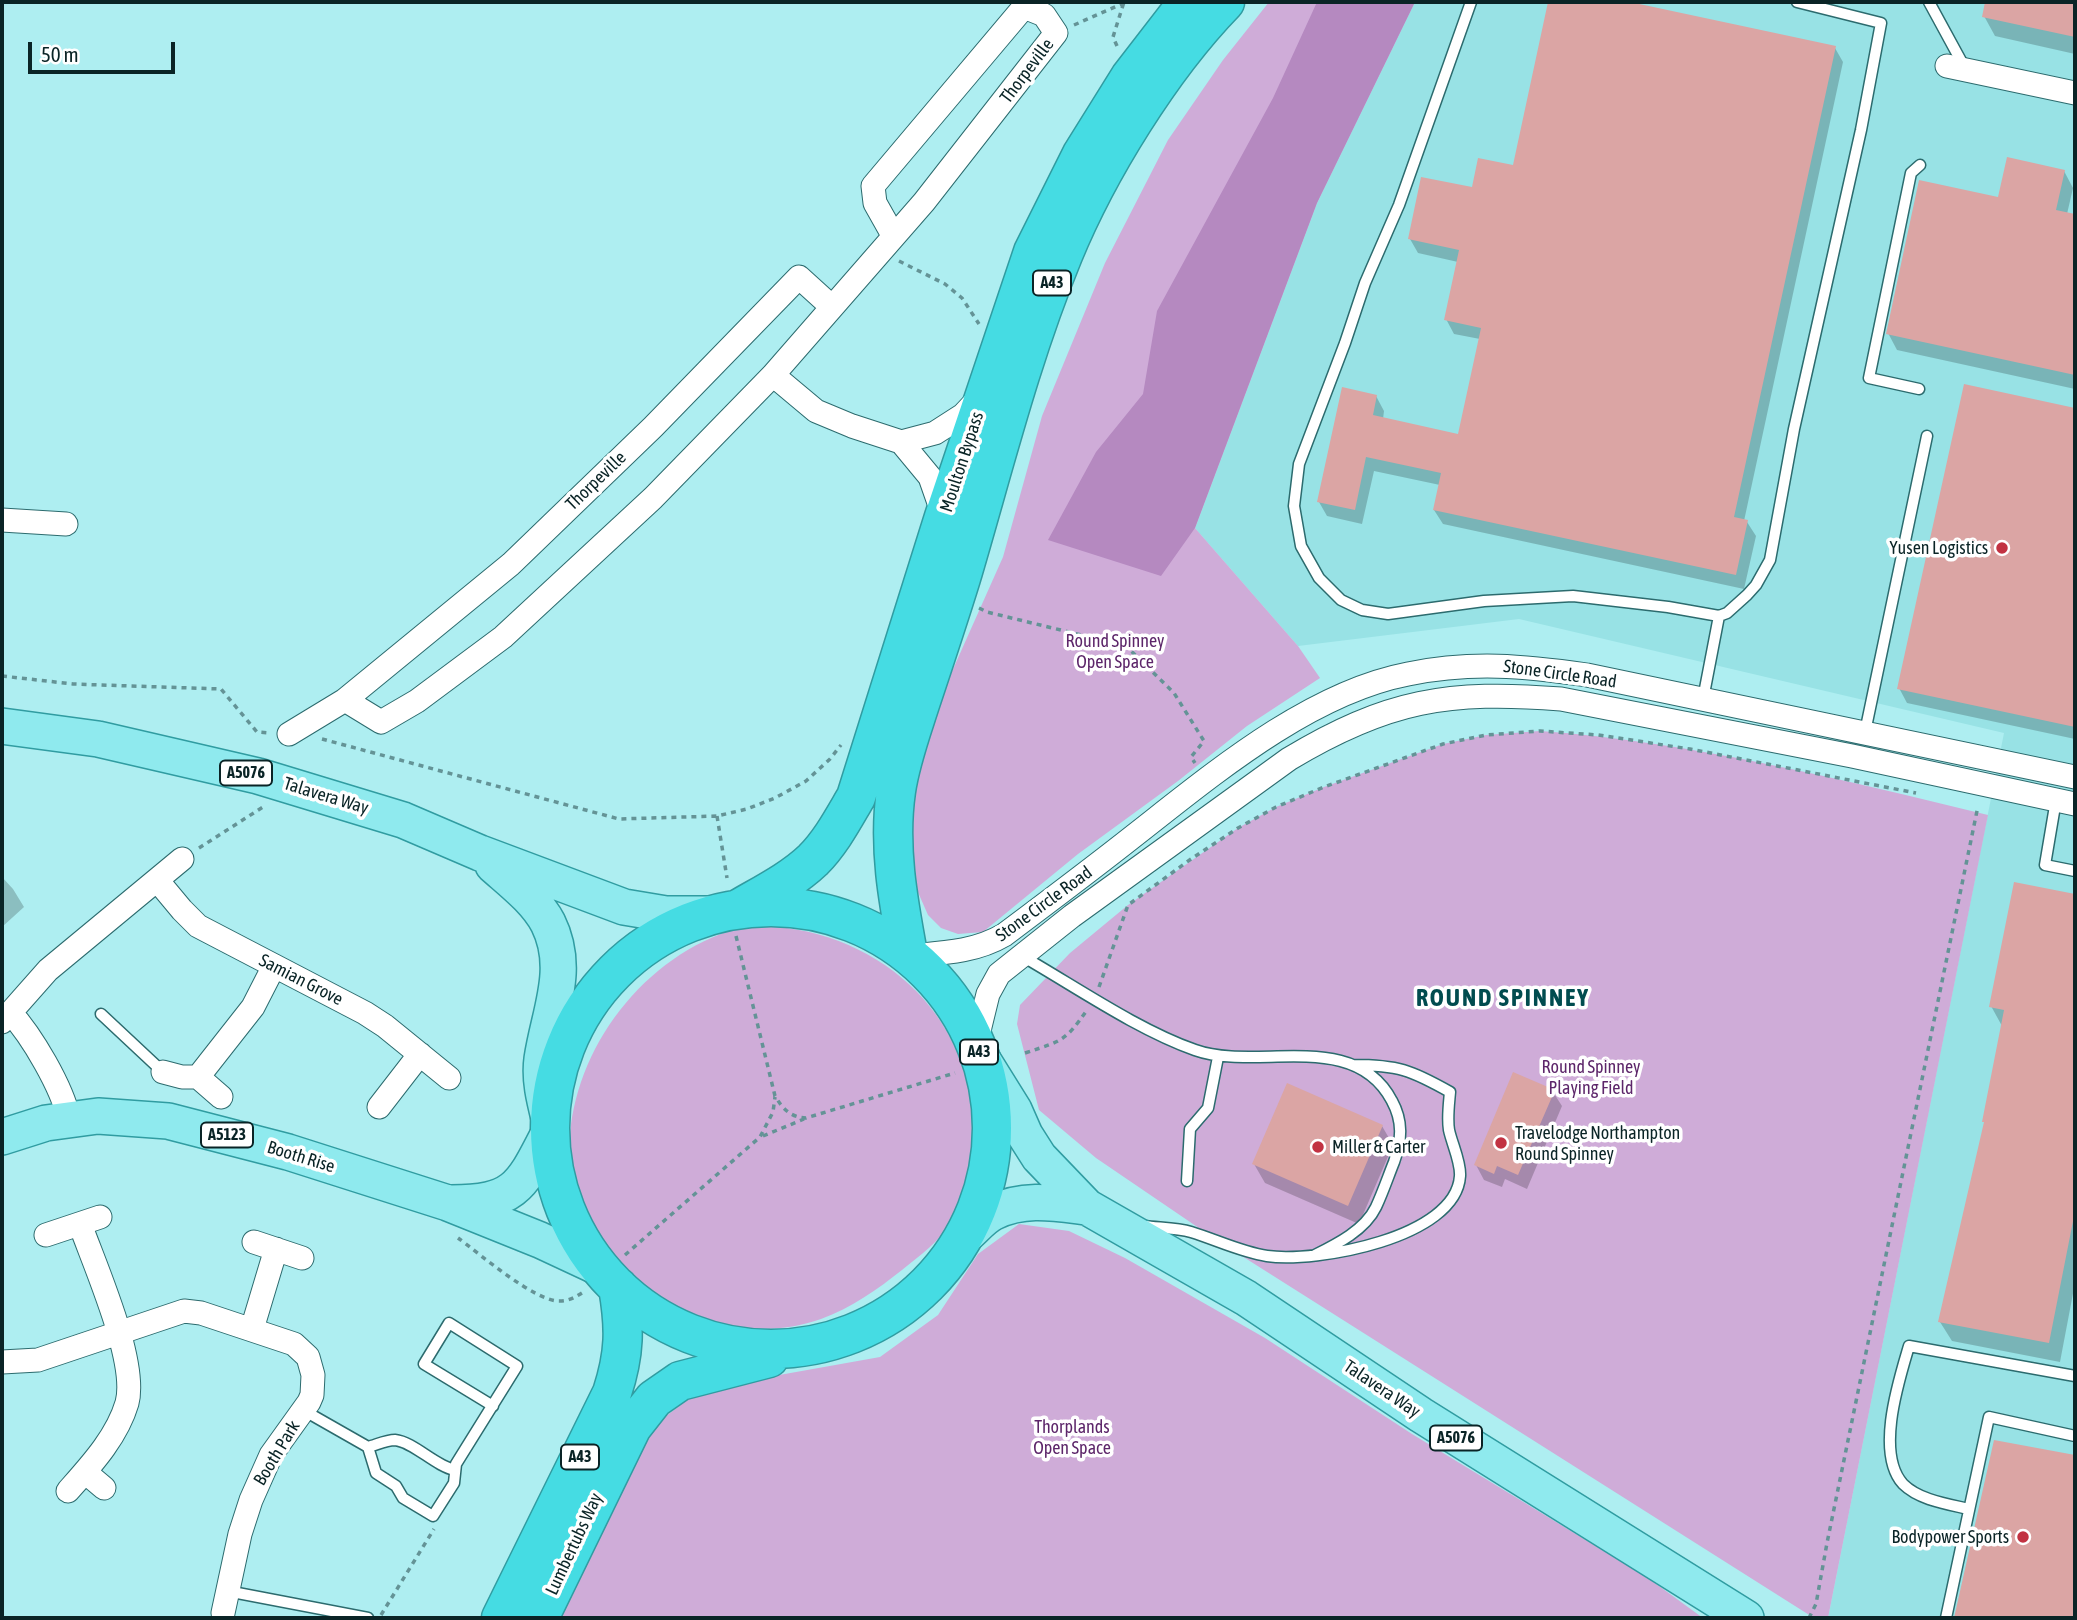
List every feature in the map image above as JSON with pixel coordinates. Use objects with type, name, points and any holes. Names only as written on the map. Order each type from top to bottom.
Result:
[{"type":"highway","name":"Moulton Bypass","points":[[729,909],[779,885],[812,860],[837,831],[856,797],[944,517],[1033,252],[1082,154],[1130,77],[1188,2]]},
{"type":"highway","name":"Moulton Bypass","points":[[909,955],[897,896],[892,835],[896,789],[1037,323],[1083,211],[1131,126],[1172,65],[1225,2]]},
{"type":"highway","name":"A43","points":[[774,907],[822,913],[845,919],[878,934],[909,955],[949,996],[971,1058],[990,1097],[992,1148],[978,1209],[964,1237],[936,1276],[900,1308],[858,1331],[811,1345],[770,1349],[728,1344],[688,1333],[651,1313],[606,1276],[579,1237],[563,1203],[554,1168],[550,1126],[554,1087],[563,1052],[578,1020],[598,990],[622,964],[650,943],[682,926],[729,909],[774,907]]},
{"type":"highway","name":"Lumbertubs Way","points":[[501,1618],[612,1392],[619,1371],[625,1335],[606,1276]]},
{"type":"highway","name":"Lumbertubs Way","points":[[539,1618],[626,1438],[653,1399],[680,1381],[811,1345]]},
{"type":"main road","name":"Talavera Way","points":[[2,726],[98,739],[258,776],[403,820],[480,853],[624,907],[666,914],[729,909]]},
{"type":"main road","name":"Talavera Way","points":[[480,853],[529,897],[547,922],[557,949],[559,982],[541,1061],[542,1091],[550,1126]]},
{"type":"main road","name":"Talavera Way","points":[[971,1058],[1014,1110],[1039,1157],[1100,1215],[1246,1298],[1421,1415],[1746,1618]]},
{"type":"main road","name":"Booth Rise","points":[[2,1137],[19,1130],[69,1119],[121,1116],[168,1121],[288,1152],[451,1220],[540,1240],[606,1276]]},
{"type":"main road","name":"Booth Rise","points":[[451,1220],[482,1203],[499,1198],[516,1186],[529,1170],[550,1126]]},
{"type":"main road","name":"Talavera Way","points":[[964,1237],[992,1213],[1027,1202],[1046,1202],[1100,1215]]},
{"type":"street","name":"Thorpeville","points":[[345,700],[381,722],[416,701],[503,638],[633,517],[773,375],[932,192],[1056,33],[1044,15],[1024,7],[873,186],[886,243]]},
{"type":"street","points":[[1956,68],[2075,93]]},
{"type":"street","name":"Thorpeville","points":[[289,734],[345,700],[511,564],[653,427],[799,276],[832,307]]},
{"type":"street","points":[[773,375],[816,411],[901,442],[930,477],[944,517]]},
{"type":"street","points":[[901,442],[935,433],[963,415],[986,391]]},
{"type":"street","points":[[2,520],[66,524]]},
{"type":"street","name":"Stone Circle Road","points":[[909,955],[961,951],[987,945],[1004,935],[1207,780],[1280,729],[1318,707],[1358,689],[1406,674],[1462,665],[1519,666],[1587,675],[2075,777]]},
{"type":"street","name":"Stone Circle Road","points":[[971,1058],[988,994],[999,975],[1022,956],[1072,916],[1289,759],[1326,737],[1402,706],[1438,699],[1514,695],[1561,699],[1852,756],[2066,802]]},
{"type":"street","points":[[69,1119],[60,1094],[24,1028],[6,1017],[48,970],[183,859]]},
{"type":"street","name":"Samian Grove","points":[[157,880],[198,926],[365,1013],[449,1078]]},
{"type":"street","points":[[198,1077],[253,1007],[274,966]]},
{"type":"street","points":[[379,1107],[420,1054]]},
{"type":"street","points":[[163,1072],[182,1077],[198,1077],[221,1097]]},
{"type":"street","points":[[46,1235],[90,1220],[129,1371],[127,1401],[114,1432],[68,1491]]},
{"type":"street","points":[[254,1242],[302,1258]]},
{"type":"street","points":[[252,1329],[276,1249]]},
{"type":"street","name":"Booth Park","points":[[2,1362],[38,1360],[184,1311],[201,1312],[294,1344],[308,1357],[312,1395],[271,1455],[251,1500],[240,1534],[225,1602]]},
{"type":"street","points":[[85,1472],[104,1488]]},
{"type":"lane","points":[[1471,2],[1399,205],[1365,283],[1299,464],[1294,506],[1301,546],[1319,578],[1341,600],[1362,611],[1388,614],[1489,601],[1573,596],[1719,616],[1727,613],[1756,584],[1770,560],[1794,429],[1861,130],[1881,23],[1797,2]]},
{"type":"lane","points":[[1929,2],[1956,68]]},
{"type":"lane","points":[[1919,389],[1869,378],[1911,173],[1920,165]]},
{"type":"lane","points":[[1865,732],[1927,436]]},
{"type":"lane","points":[[1703,699],[1719,616]]},
{"type":"lane","points":[[2066,802],[2045,865],[2075,871]]},
{"type":"lane","points":[[1022,956],[1170,1041],[1218,1057],[1313,1057],[1353,1065],[1385,1065],[1415,1073],[1450,1092],[1448,1126],[1460,1176],[1452,1200],[1418,1228],[1363,1248],[1315,1255],[1268,1256],[1240,1250],[1188,1231],[1100,1215]]},
{"type":"lane","points":[[101,1014],[163,1072]]},
{"type":"lane","points":[[1187,1181],[1190,1129],[1208,1108],[1218,1057]]},
{"type":"lane","points":[[1315,1255],[1341,1241],[1363,1224],[1376,1209],[1399,1149],[1401,1131],[1393,1103],[1372,1077],[1353,1065]]},
{"type":"lane","points":[[303,1410],[368,1447],[376,1473],[396,1486],[403,1498],[433,1516],[454,1483],[456,1464],[493,1406],[517,1366],[449,1323],[424,1364],[493,1406]]},
{"type":"lane","points":[[1969,1508],[1926,1498],[1904,1485],[1895,1471],[1891,1443],[1891,1408],[1909,1346],[2075,1376]]},
{"type":"lane","points":[[1946,1618],[1989,1417],[2075,1436]]},
{"type":"lane","points":[[368,1447],[392,1440],[401,1441],[446,1468],[455,1470]]},
{"type":"lane","points":[[225,1602],[306,1606],[368,1618]]},
{"type":"lane","points":[[303,1618],[306,1606]]},
{"type":"path","points":[[1056,33],[1124,3]]},
{"type":"path","points":[[886,243],[961,298],[979,325]]},
{"type":"path","points":[[954,601],[973,605],[987,612],[1126,646],[1174,693],[1204,741],[1191,757],[1207,780]]},
{"type":"path","points":[[2,676],[73,684],[221,689],[257,732],[312,736],[619,819],[717,816],[729,909],[775,1096],[784,1110],[806,1118]]},
{"type":"path","points":[[1025,1053],[1068,1037],[1095,998],[1128,905],[1191,859],[1276,807],[1443,744],[1486,735],[1540,731],[1598,735],[1704,752],[1928,796]]},
{"type":"path","points":[[1809,1618],[1816,1604],[1979,807],[1966,804]]},
{"type":"path","points":[[451,1220],[519,1283],[547,1299],[572,1299],[606,1276],[760,1138],[784,1125],[971,1058]]},
{"type":"path","points":[[760,1138],[773,1112],[775,1096]]},
{"type":"path","points":[[379,1618],[439,1520]]},
{"type":"shaded area","points":[[1317,2],[1415,2],[1317,203],[1195,528],[1161,576],[1048,540],[1096,452],[1143,394],[1157,311],[1273,98]]},
{"type":"shaded area","points":[[1415,2],[2075,2],[2075,1618],[1828,1618],[2004,733],[1519,619],[1298,646],[1195,528],[1317,203]]},
{"type":"green space","name":"Round Spinney Open Space","points":[[1269,2],[1415,2],[1317,203],[1195,528],[1298,646],[1320,678],[1247,726],[1178,781],[1078,854],[983,932],[958,934],[941,928],[928,915],[917,890],[908,842],[921,741],[1003,557],[1042,416],[1105,263],[1168,140],[1223,60]]},
{"type":"green space","name":"Round Spinney Playing Field","points":[[1540,731],[1597,736],[1710,753],[1988,815],[1828,1618],[1814,1618],[1215,1239],[1096,1158],[1039,1110],[1017,1024],[1020,1005],[1070,953],[1128,905],[1238,828],[1276,807],[1443,744],[1486,735]]},
{"type":"green space","points":[[746,926],[791,929],[833,939],[872,957],[906,982],[935,1013],[956,1049],[969,1090],[973,1136],[964,1191],[946,1229],[935,1242],[864,1298],[821,1319],[773,1329],[724,1325],[701,1319],[656,1298],[612,1259],[589,1231],[572,1192],[570,1173],[570,1135],[576,1099],[588,1065],[604,1033],[626,1003],[651,977],[680,955],[712,938]]},
{"type":"green space","name":"Thorplands Open Space","points":[[1019,1224],[1069,1231],[1125,1258],[1265,1338],[1412,1434],[1648,1578],[1703,1618],[554,1618],[648,1430],[701,1389],[880,1357],[938,1315],[978,1254]]},
{"type":"building","points":[[1548,2],[1630,2],[1836,46],[1734,517],[1748,520],[1736,575],[1433,510],[1441,473],[1366,457],[1355,510],[1317,502],[1342,387],[1377,395],[1373,415],[1458,434],[1481,328],[1444,320],[1459,250],[1408,239],[1421,177],[1472,187],[1478,158],[1513,165]]},
{"type":"building","points":[[1985,2],[2075,2],[2075,37],[1982,17]]},
{"type":"building","points":[[2007,157],[2065,170],[2056,210],[2075,214],[2075,375],[1886,334],[1919,180],[1998,197]]},
{"type":"building","name":"Yusen Logistics","points":[[1964,384],[2075,408],[2075,727],[1897,689]]},
{"type":"building","points":[[2014,882],[2075,894],[2075,1211],[2049,1343],[1938,1322],[1984,1122],[2004,1010],[1989,1007]]},
{"type":"building","points":[[1513,1072],[1555,1090],[1518,1175],[1497,1166],[1494,1174],[1474,1165]]},
{"type":"building","points":[[1287,1083],[1383,1125],[1348,1206],[1252,1164]]},
{"type":"building","name":"Bodypower Sports","points":[[1994,1440],[2075,1455],[2075,1618],[1954,1618]]},
{"type":"place","name":"Yusen Logistics","points":[[2002,548]]},
{"type":"place","name":"Travelodge Northampton Round Spinney","points":[[1501,1143]]},
{"type":"place","name":"Miller & Carter","points":[[1318,1147]]},
{"type":"place","name":"Bodypower Sports","points":[[2023,1537]]},
{"type":"district","name":"ROUND SPINNEY","points":[[1503,998]]}]
